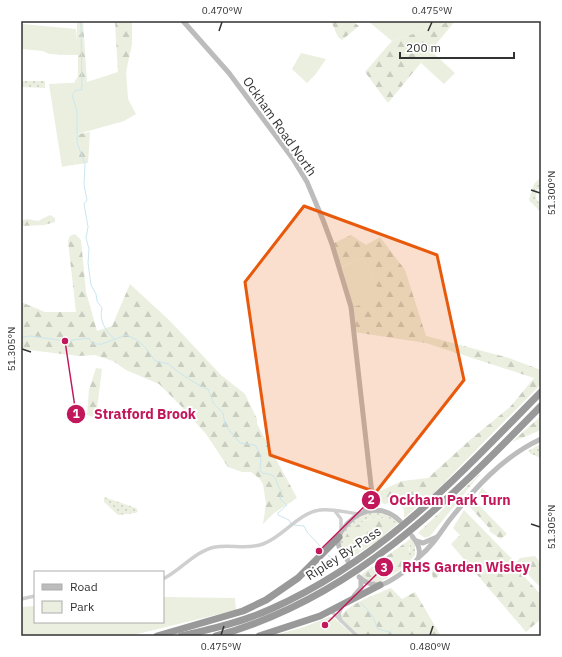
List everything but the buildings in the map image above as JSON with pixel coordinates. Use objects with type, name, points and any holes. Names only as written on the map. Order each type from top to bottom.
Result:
[{"type":"highway","name":"Ripley By-Pass","points":[[181,636],[233,623],[271,609],[342,570],[350,562],[398,530],[404,521],[436,498],[541,392]]},
{"type":"highway","name":"Ripley By-Pass","points":[[216,636],[275,617],[312,599],[348,578],[360,575],[403,538],[412,533],[541,406]]},
{"type":"highway","points":[[157,636],[243,611],[266,600],[298,578],[340,535]]},
{"type":"highway","points":[[259,636],[292,626],[331,611],[380,585]]},
{"type":"main road","name":"Ockham Road North","points":[[183,21],[229,73],[302,172],[332,244],[351,307],[372,494],[376,510]]},
{"type":"main road","points":[[360,575],[368,583],[380,585],[398,576],[417,561],[419,557],[431,546],[472,494],[498,467],[516,453],[541,439]]},
{"type":"main road","name":"Ockham Road North","points":[[363,513],[372,494]]},
{"type":"main road","points":[[350,562],[339,548],[340,535],[363,513],[376,510],[390,513],[404,521]]},
{"type":"main road","points":[[412,533],[419,551],[419,557]]},
{"type":"main road","points":[[416,541],[423,543],[437,537]]},
{"type":"main road","points":[[331,611],[332,607],[358,593],[361,588],[360,575]]},
{"type":"street","points":[[164,579],[175,574],[208,549],[217,547],[249,547],[261,545],[275,539],[300,518],[319,510],[363,513]]},
{"type":"street","points":[[334,511],[341,520],[340,535]]},
{"type":"street","points":[[21,599],[34,596]]},
{"type":"street","points":[[342,606],[339,614],[342,623]]},
{"type":"street","points":[[331,611],[357,636]]},
{"type":"highlighted area","points":[[304,206],[437,255],[464,380],[376,492],[270,455],[245,282]]},
{"type":"green space","points":[[77,21],[83,21],[87,82],[74,83],[78,76],[78,55],[50,54],[43,51],[77,40]]},
{"type":"green space","points":[[331,21],[352,21],[359,26],[342,40],[338,37]]},
{"type":"green space","points":[[368,21],[451,21],[392,41]]},
{"type":"green space","points":[[451,21],[455,21],[388,103],[365,72],[392,41]]},
{"type":"green space","points":[[115,22],[132,22],[132,44],[126,72],[118,72]]},
{"type":"green space","points":[[22,24],[76,29],[78,55],[50,54],[43,51],[21,49]]},
{"type":"green space","points":[[431,51],[455,73],[444,84],[421,63]]},
{"type":"green space","points":[[301,53],[326,59],[315,75],[307,83],[292,69]]},
{"type":"green space","points":[[118,72],[126,72],[128,99],[136,114],[124,121],[74,135],[79,156],[72,165],[62,167],[49,84],[87,82]]},
{"type":"green space","points":[[21,81],[45,81],[45,88],[21,87]]},
{"type":"green space","points":[[90,132],[88,163],[72,165],[79,156],[74,135]]},
{"type":"green space","points":[[541,177],[541,189],[537,189],[536,199],[541,205],[541,212],[529,200],[534,184]]},
{"type":"green space","points":[[50,215],[55,218],[55,222],[44,225],[21,226],[21,221],[27,219],[38,221]]},
{"type":"green space","points":[[75,234],[81,240],[86,292],[97,331],[112,326],[130,284],[170,321],[221,375],[245,394],[257,419],[257,424],[297,498],[274,513],[263,524],[266,504],[263,484],[259,478],[251,472],[242,472],[228,467],[206,434],[159,384],[126,370],[113,361],[95,355],[79,356],[21,349],[21,302],[45,312],[76,312],[68,241],[70,236]]},
{"type":"green space","points":[[351,235],[366,245],[380,237],[405,270],[426,336],[509,358],[541,370],[541,384],[439,488],[404,518],[404,510],[399,502],[384,504],[378,500],[378,492],[402,481],[428,478],[471,439],[510,407],[534,378],[426,343],[354,332],[351,307],[374,285],[373,275],[362,258],[339,268],[332,244]]},
{"type":"green space","points":[[362,258],[373,275],[374,285],[382,289],[371,302],[353,307],[342,267]]},
{"type":"green space","points":[[96,368],[102,369],[97,408],[93,417],[87,415],[89,390]]},
{"type":"green space","points":[[541,416],[541,430],[512,442]]},
{"type":"green space","points":[[541,444],[541,458],[531,454],[528,451]]},
{"type":"green space","points":[[481,473],[430,536],[425,538],[418,533]]},
{"type":"green space","points":[[482,488],[495,500],[491,507],[479,497],[479,493]]},
{"type":"green space","points":[[104,497],[136,508],[138,511],[136,513],[118,515],[104,502]]},
{"type":"green space","points":[[473,499],[507,534],[501,539],[489,531],[490,529],[468,505]]},
{"type":"green space","points":[[464,510],[516,563],[520,558],[535,556],[541,564],[541,588],[517,563],[515,566],[541,595],[541,619],[526,632],[451,544],[460,535],[453,528]]},
{"type":"green space","points":[[373,512],[386,514],[399,523],[397,524],[383,518],[374,518],[366,520],[358,525],[354,528],[351,558],[349,560],[340,546],[343,533],[356,520]]},
{"type":"green space","points":[[375,517],[387,519],[397,524],[380,539],[351,558],[352,551],[344,548],[346,537],[353,528]]},
{"type":"green space","points":[[411,538],[415,546],[415,555],[402,569],[378,583],[366,580],[361,576],[362,574],[376,580],[382,579],[410,550],[409,540]]},
{"type":"green space","points":[[409,540],[409,558],[393,573],[378,580],[371,579],[362,574]]},
{"type":"green space","points":[[437,564],[443,564],[444,567],[436,579],[433,578],[432,572]]},
{"type":"green space","points":[[391,588],[402,599],[415,592],[441,636],[359,636],[342,620],[341,615],[352,606]]},
{"type":"green space","points":[[164,597],[235,598],[236,610],[129,636],[21,636],[21,607],[34,606],[34,623],[164,623]]},
{"type":"green space","points":[[329,617],[333,617],[354,636],[272,636],[304,627]]},
{"type":"waterway","points":[[81,21],[82,90],[76,90],[72,95],[77,111],[77,143],[85,164],[84,185],[87,200],[84,204],[88,227],[86,238],[89,249],[88,263],[91,285],[96,294],[97,301],[102,308],[102,321],[108,332],[114,338]]},
{"type":"waterway","points":[[21,337],[31,336],[65,341],[89,338],[92,344],[102,344],[126,335],[136,339],[155,361],[169,364],[187,378],[208,389],[214,404],[223,413],[225,425],[240,443],[255,445],[261,455],[260,470],[262,473],[272,475],[276,479],[282,492],[280,499],[287,505],[278,513],[278,515],[289,520],[291,524]]},
{"type":"waterway","points":[[294,525],[304,526],[307,532],[320,546]]},
{"type":"waterway","points":[[328,555],[332,560]]},
{"type":"waterway","points":[[361,603],[372,615],[378,629],[389,632],[393,636]]},
{"type":"place","name":"Stratford Brook","points":[[65,341]]},
{"type":"place","name":"Ockham Park Turn","points":[[319,551]]},
{"type":"place","name":"RHS Garden Wisley","points":[[325,625]]}]
